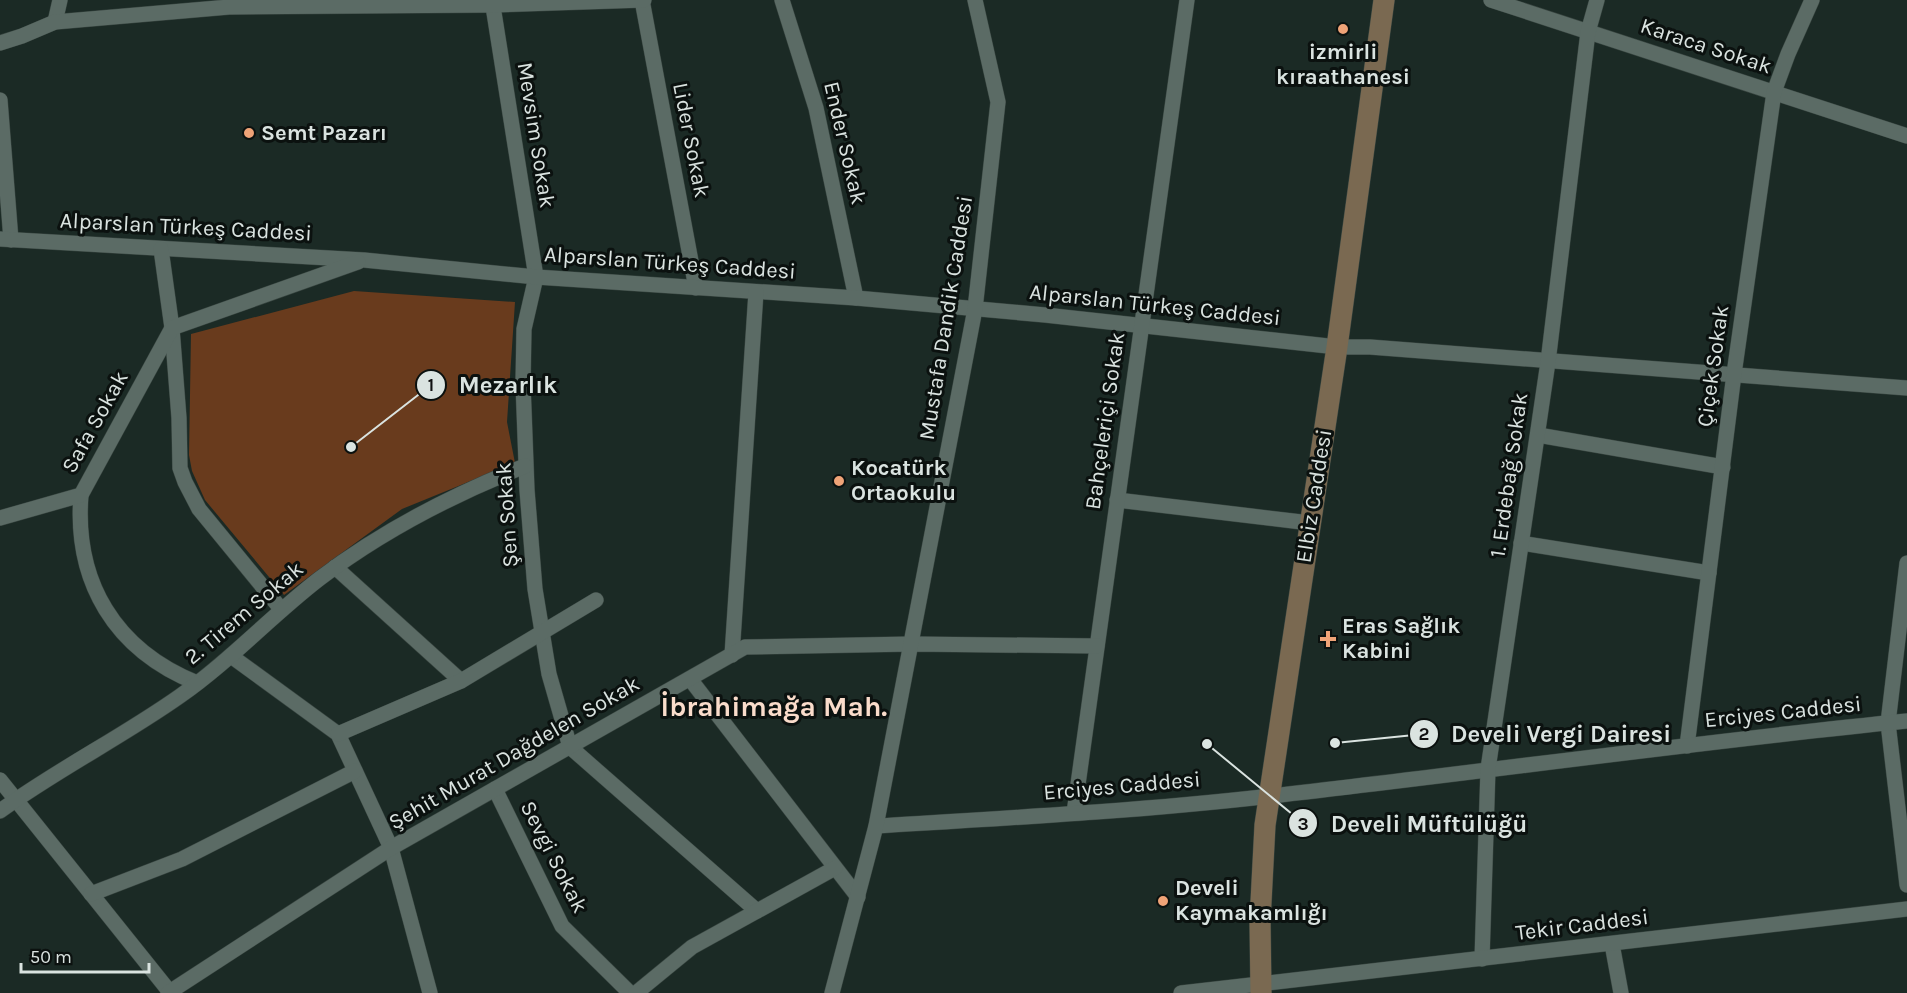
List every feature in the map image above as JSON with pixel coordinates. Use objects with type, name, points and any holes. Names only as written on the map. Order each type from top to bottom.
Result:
[{"type":"street","points":[[55,22],[60,0]]},
{"type":"street","points":[[0,43],[55,22],[229,7],[643,0]]},
{"type":"street","name":"Lider Sokak","points":[[643,0],[696,288]]},
{"type":"street","name":"Ender Sokak","points":[[782,0],[816,108],[856,298]]},
{"type":"street","name":"Mustafa Dandik Caddesi","points":[[832,993],[876,826],[975,309],[998,102],[975,0]]},
{"type":"street","name":"Bahçeleriçi Sokak","points":[[1074,813],[1186,0]]},
{"type":"street","name":"Elbiz Caddesi","points":[[1261,988],[1262,873],[1265,825],[1337,347],[1384,0]]},
{"type":"street","name":"Karaca Sokak","points":[[1491,0],[1907,136]]},
{"type":"street","name":"1. Erdebağ Sokak","points":[[1482,959],[1488,769],[1548,362],[1588,32],[1598,0]]},
{"type":"street","name":"Çiçek Sokak","points":[[1687,746],[1734,374],[1774,92],[1812,0]]},
{"type":"street","name":"Mevsim Sokak","points":[[492,3],[536,277]]},
{"type":"street","points":[[0,100],[5,240]]},
{"type":"street","name":"Alparslan Türkeş Caddesi","points":[[5,240],[364,260],[536,277],[856,298],[1337,347],[1370,347],[1907,388]]},
{"type":"street","points":[[161,249],[172,328],[179,418],[180,468],[184,482],[199,509],[281,609]]},
{"type":"street","points":[[172,328],[364,260]]},
{"type":"street","name":"Şen Sokak","points":[[536,277],[524,329],[525,466],[530,539],[541,633],[558,709],[570,747]]},
{"type":"street","points":[[732,655],[756,292]]},
{"type":"street","name":"Safa Sokak","points":[[0,518],[81,495],[172,328]]},
{"type":"street","points":[[1538,435],[1723,467]]},
{"type":"street","name":"2. Tirem Sokak","points":[[0,811],[180,696],[231,656],[281,609],[335,567],[418,514],[462,492],[525,466]]},
{"type":"street","points":[[81,495],[80,532],[83,551],[87,570],[103,605],[114,622],[142,653],[178,675],[197,683]]},
{"type":"street","points":[[1117,500],[1310,523]]},
{"type":"street","points":[[1521,543],[1709,573]]},
{"type":"street","points":[[1907,563],[1888,723],[1907,885]]},
{"type":"street","points":[[335,567],[461,681]]},
{"type":"street","points":[[338,734],[461,681],[596,600]]},
{"type":"street","name":"Şehit Murat Dağdelen Sokak","points":[[169,992],[391,848],[745,648],[912,645],[1097,646]]},
{"type":"street","points":[[231,656],[338,734],[391,848],[430,993]]},
{"type":"street","points":[[690,679],[858,897]]},
{"type":"street","name":"Erciyes Caddesi","points":[[876,826],[1269,797],[1488,769],[1907,721]]},
{"type":"street","points":[[570,747],[757,911]]},
{"type":"street","points":[[91,894],[182,859],[355,771]]},
{"type":"street","points":[[0,780],[169,992]]},
{"type":"street","name":"Sevgi Sokak","points":[[495,789],[562,926],[630,993]]},
{"type":"street","points":[[636,993],[692,947],[835,868]]},
{"type":"street","name":"Tekir Caddesi","points":[[1181,993],[1261,988],[1482,959],[1907,909]]},
{"type":"street","points":[[1612,944],[1622,993]]},
{"type":"shaded area","points":[[354,291],[515,302],[507,422],[515,463],[402,509],[284,595],[205,500],[192,471],[189,455],[191,334]]},
{"type":"place","name":"izmirli kıraathanesi","points":[[1343,29]]},
{"type":"place","name":"Semt Pazarı","points":[[249,133]]},
{"type":"place","name":"Mezarlık","points":[[351,447]]},
{"type":"place","name":"Kocatürk Ortaokulu","points":[[839,481]]},
{"type":"place","name":"Eras Sağlık Kabini","points":[[1328,639]]},
{"type":"place","name":"Develi Vergi Dairesi","points":[[1335,743]]},
{"type":"place","name":"Develi Müftülüğü","points":[[1207,744]]},
{"type":"place","name":"Develi Kaymakamlığı","points":[[1163,901]]},
{"type":"district","name":"İbrahimağa Mah.","points":[[774,706]]}]
